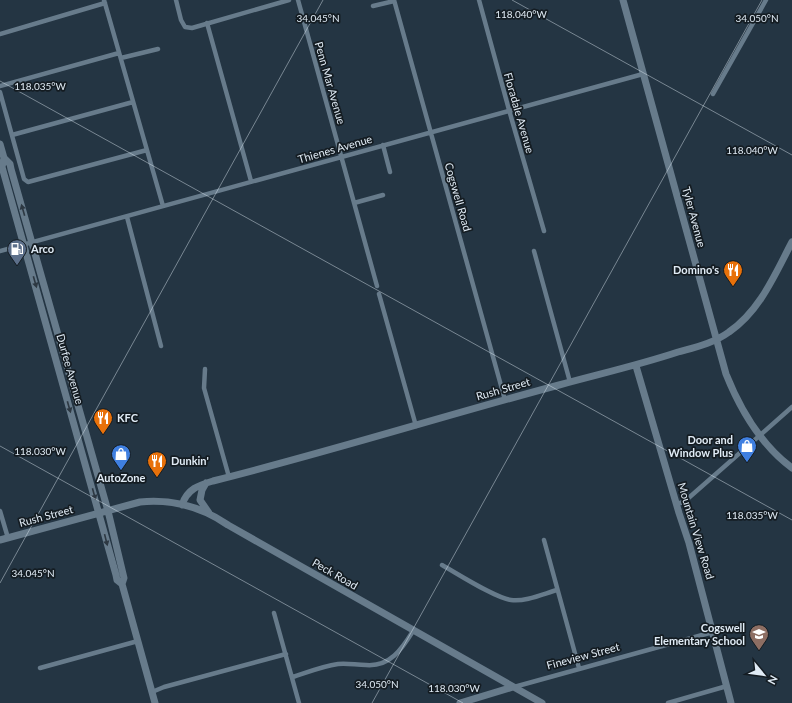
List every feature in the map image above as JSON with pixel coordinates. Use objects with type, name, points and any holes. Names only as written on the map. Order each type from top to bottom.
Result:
[{"type":"main road","name":"Tyler Avenue","points":[[623,0],[726,374],[732,390],[759,435],[779,457],[792,468]]},
{"type":"main road","name":"Durfee Avenue","points":[[0,144],[4,158],[2,172],[24,244],[116,575],[122,584],[155,703]]},
{"type":"main road","name":"Durfee Avenue","points":[[4,158],[10,164],[108,511],[124,573],[122,584]]},
{"type":"main road","name":"Rush Street","points":[[182,505],[184,498],[188,493],[206,483],[416,426],[570,382],[636,366],[717,340],[742,322],[753,310],[762,298],[792,242]]},
{"type":"main road","name":"Mountain View Road","points":[[636,366],[676,504],[689,543],[731,703]]},
{"type":"main road","points":[[206,483],[202,490],[200,500],[211,515]]},
{"type":"main road","name":"Peck Road","points":[[108,511],[135,503],[163,501],[190,506],[211,515],[542,703]]},
{"type":"main road","name":"Rush Street","points":[[0,540],[108,511]]},
{"type":"main road","name":"Fineview Street","points":[[460,703],[513,687]]},
{"type":"street","points":[[176,0],[181,20],[185,27],[192,28],[289,0]]},
{"type":"street","name":"Penn Mar Avenue","points":[[298,0],[377,286]]},
{"type":"street","points":[[373,6],[394,0]]},
{"type":"street","name":"Cogswell Road","points":[[394,0],[505,400]]},
{"type":"street","name":"Floradale Avenue","points":[[479,0],[544,231]]},
{"type":"street","points":[[713,94],[766,0]]},
{"type":"street","points":[[0,34],[104,2],[163,206]]},
{"type":"street","points":[[207,23],[251,181]]},
{"type":"street","points":[[0,86],[120,56],[158,49]]},
{"type":"street","name":"Thienes Avenue","points":[[24,244],[127,217],[251,181],[643,74]]},
{"type":"street","points":[[0,92],[24,179],[28,182],[147,150]]},
{"type":"street","points":[[12,135],[133,102]]},
{"type":"street","points":[[383,145],[390,172]]},
{"type":"street","points":[[2,172],[11,169]]},
{"type":"street","points":[[354,203],[383,195]]},
{"type":"street","points":[[127,217],[161,346]]},
{"type":"street","points":[[0,251],[24,244]]},
{"type":"street","points":[[534,252],[570,382]]},
{"type":"street","points":[[379,294],[416,426]]},
{"type":"street","points":[[205,370],[204,388],[229,477]]},
{"type":"street","points":[[676,504],[684,502],[792,407]]},
{"type":"street","points":[[0,511],[8,538]]},
{"type":"street","points":[[544,540],[579,668]]},
{"type":"street","points":[[442,565],[493,594],[506,599],[525,599],[557,590]]},
{"type":"street","points":[[274,613],[299,703]]},
{"type":"street","points":[[293,677],[330,665],[350,664],[374,666],[381,664],[395,657],[405,645],[413,631]]},
{"type":"street","name":"Fineview Street","points":[[513,687],[713,632]]},
{"type":"street","points":[[40,668],[138,641]]},
{"type":"street","points":[[152,692],[286,654]]},
{"type":"street","points":[[668,703],[727,686]]},
{"type":"place","name":"Arco","points":[[17,266]]},
{"type":"place","name":"Domino's","points":[[733,287]]},
{"type":"place","name":"KFC","points":[[103,435]]},
{"type":"place","name":"Door and Window Plus","points":[[747,463]]},
{"type":"place","name":"AutoZone","points":[[121,471]]},
{"type":"place","name":"Dunkin'","points":[[157,478]]},
{"type":"place","name":"Cogswell Elementary School","points":[[759,651]]}]
